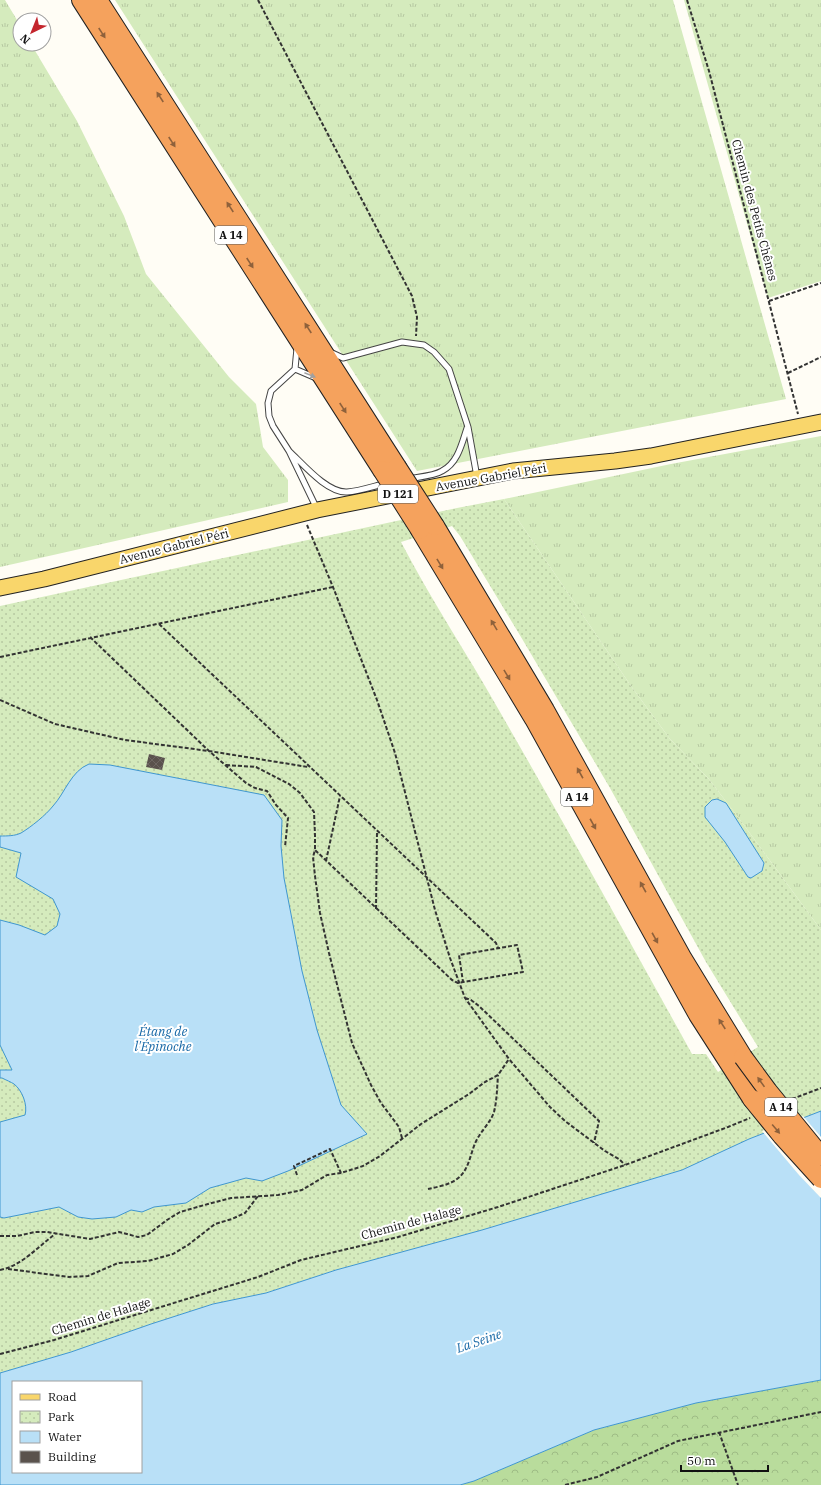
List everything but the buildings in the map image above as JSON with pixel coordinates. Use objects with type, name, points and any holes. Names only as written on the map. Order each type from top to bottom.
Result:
[{"type":"highway","name":"A 14","points":[[81,0],[298,338],[338,375]]},
{"type":"highway","name":"A 14","points":[[98,0],[338,375],[389,468],[545,710],[683,959],[736,1061],[752,1099],[782,1136],[821,1179]]},
{"type":"highway","name":"A 14","points":[[736,1061],[768,1091],[821,1156]]},
{"type":"main road","name":"Avenue Gabriel Péri","points":[[0,588],[44,579],[317,510],[513,471],[651,456],[821,422]]},
{"type":"lane","points":[[298,338],[295,369],[271,391],[268,403],[269,416],[273,426],[289,451],[317,510]]},
{"type":"lane","points":[[321,348],[343,358],[402,342],[424,345],[434,352],[449,369],[468,427],[477,478]]},
{"type":"lane","points":[[295,369],[338,375],[343,358]]},
{"type":"lane","points":[[289,451],[328,486],[338,491],[347,492],[442,472],[452,464],[458,454],[468,427]]},
{"type":"path","points":[[258,0],[412,296],[417,317],[416,343]]},
{"type":"path","name":"Chemin des Petits Chênes","points":[[688,0],[709,71],[801,426]]},
{"type":"path","points":[[769,301],[821,283]]},
{"type":"path","points":[[788,373],[821,356]]},
{"type":"path","points":[[306,525],[333,587],[377,700],[395,753],[435,910],[458,983],[465,998],[509,1059],[550,1107],[565,1121],[594,1143],[619,1159],[625,1165]]},
{"type":"path","points":[[0,657],[333,587]]},
{"type":"path","points":[[159,624],[308,767],[496,943],[498,948]]},
{"type":"path","points":[[90,637],[209,751],[255,788],[267,791],[276,805],[288,818],[285,847]]},
{"type":"path","points":[[0,700],[55,724],[125,740],[209,751],[308,767]]},
{"type":"path","points":[[225,764],[256,767],[289,784],[300,793],[314,812],[315,850],[313,857],[320,913],[352,1043],[371,1085],[381,1103],[399,1127],[402,1138]]},
{"type":"path","points":[[326,861],[340,796]]},
{"type":"path","points":[[376,909],[377,832]]},
{"type":"path","points":[[315,850],[452,980],[458,983],[523,972],[517,945],[459,955],[463,982]]},
{"type":"path","points":[[465,998],[471,1000],[479,1006],[599,1121],[594,1143]]},
{"type":"path","points":[[0,1236],[17,1236],[35,1232],[47,1232],[90,1239],[119,1232],[138,1238],[147,1235],[180,1212],[231,1198],[278,1195],[302,1190],[327,1175],[341,1173],[363,1166],[380,1156],[402,1138],[485,1082],[498,1075],[509,1059]]},
{"type":"path","points":[[428,1189],[448,1184],[458,1179],[465,1171],[473,1146],[493,1114],[496,1103],[498,1075]]},
{"type":"path","points":[[789,1100],[821,1088]]},
{"type":"path","name":"Chemin de Halage","points":[[0,1354],[54,1340],[251,1279],[301,1260],[398,1237],[498,1207],[625,1165],[755,1116]]},
{"type":"path","points":[[297,1175],[294,1166],[330,1149],[341,1173]]},
{"type":"path","points":[[8,1268],[70,1277],[88,1276],[118,1263],[148,1261],[173,1254],[188,1245],[215,1224],[232,1219],[245,1212],[258,1196]]},
{"type":"path","points":[[0,1270],[18,1264],[55,1234]]},
{"type":"path","points":[[565,1485],[598,1477],[678,1441],[821,1412]]},
{"type":"path","points":[[719,1432],[738,1485]]},
{"type":"green space","points":[[0,0],[5,0],[12,12],[12,52],[36,52],[77,121],[124,216],[146,274],[229,377],[256,404],[263,447],[288,480],[288,502],[0,567]]},
{"type":"green space","points":[[115,0],[673,0],[786,399],[417,471]]},
{"type":"green space","points":[[684,0],[821,0],[821,281],[768,298]]},
{"type":"green space","points":[[821,436],[821,930],[708,778],[670,739],[631,686],[504,499],[671,464]]},
{"type":"green space","points":[[504,499],[631,686],[670,739],[708,778],[821,930],[821,1111],[749,1139],[682,1170],[482,1230],[336,1270],[266,1293],[213,1304],[71,1352],[0,1373],[0,606]],"holes":[[[452,526],[460,536],[610,788],[706,962],[758,1047],[718,1072],[706,1054],[692,1054],[549,797],[401,542]]]},
{"type":"green space","points":[[821,1380],[821,1485],[460,1485],[474,1481],[594,1430],[696,1403]]},
{"type":"water","name":"Étang de l'Épinoche","points":[[89,764],[110,765],[264,795],[282,820],[281,846],[284,878],[302,971],[317,1030],[341,1105],[367,1134],[288,1171],[262,1181],[246,1178],[210,1188],[186,1203],[154,1207],[142,1212],[131,1210],[116,1217],[92,1219],[78,1217],[59,1207],[4,1218],[0,1217],[0,1122],[25,1115],[26,1107],[20,1090],[13,1083],[0,1078],[0,1070],[12,1070],[0,1045],[0,920],[19,925],[45,935],[57,926],[60,914],[53,899],[16,877],[21,853],[0,847],[0,836],[19,834],[38,821],[57,801],[77,772]]},
{"type":"water","points":[[717,799],[726,803],[764,863],[762,871],[751,878],[748,877],[725,842],[705,817],[705,807],[712,800]]},
{"type":"water","name":"La Seine","points":[[821,1111],[821,1380],[696,1403],[594,1430],[474,1481],[460,1485],[0,1485],[0,1373],[71,1352],[213,1304],[266,1293],[336,1270],[482,1230],[682,1170],[749,1139]]},
{"type":"pier","points":[[803,1116],[821,1137],[821,1198],[799,1175],[762,1131]]}]
